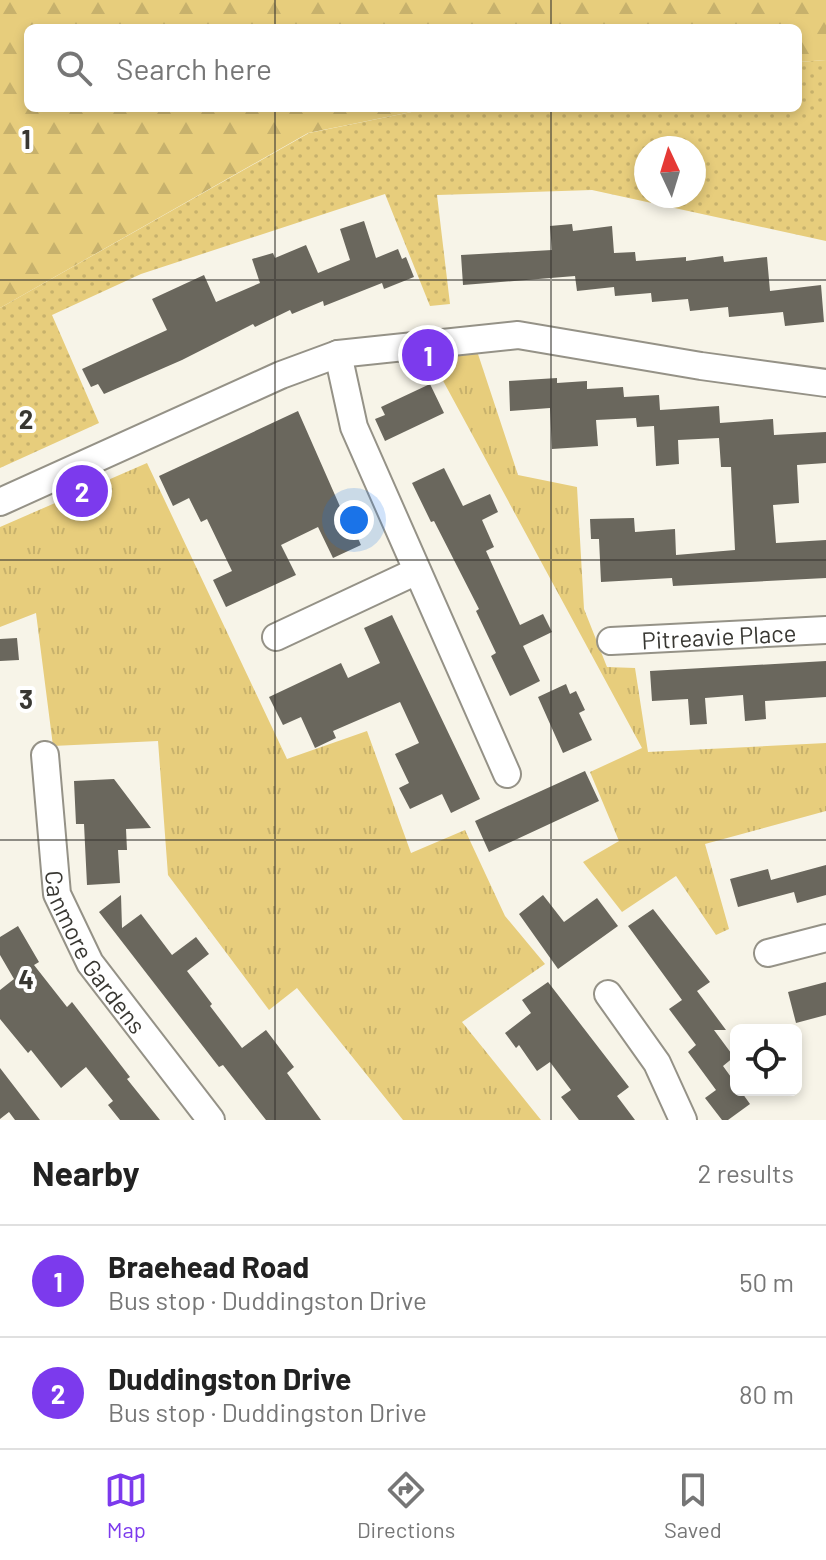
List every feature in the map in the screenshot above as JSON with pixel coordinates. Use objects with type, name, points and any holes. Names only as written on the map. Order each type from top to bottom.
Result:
[{"type":"street","points":[[0,502],[281,375],[338,354],[518,335],[701,366],[826,383]]},
{"type":"street","points":[[338,354],[354,427],[507,774]]},
{"type":"street","points":[[276,637],[417,571]]},
{"type":"street","name":"Pitreavie Place","points":[[611,641],[826,630]]},
{"type":"street","name":"Canmore Gardens","points":[[45,755],[57,894],[90,963],[211,1120]]},
{"type":"street","points":[[768,953],[826,938]]},
{"type":"street","points":[[608,994],[657,1063],[683,1120]]},
{"type":"green space","points":[[0,0],[826,0],[826,60],[802,62],[802,24],[24,24],[24,112],[411,112],[308,133],[0,308]]},
{"type":"green space","points":[[826,60],[826,241],[675,208],[706,208],[706,136],[634,136],[634,199],[592,190],[437,195],[450,304],[430,306],[385,194],[141,274],[52,315],[99,423],[0,468],[0,308],[309,133],[411,112],[802,112],[802,62]]},
{"type":"green space","points":[[477,351],[518,475],[577,487],[584,609],[607,667],[635,668],[648,752],[826,743],[826,811],[705,844],[729,929],[716,935],[676,876],[622,912],[583,862],[619,841],[590,772],[642,748],[428,353]]},
{"type":"green space","points":[[147,463],[287,759],[367,731],[411,853],[465,830],[505,916],[545,964],[462,1022],[541,1120],[403,1120],[297,988],[269,1010],[168,875],[158,741],[53,746],[36,613],[0,627],[0,527]]},
{"type":"building","points":[[364,221],[376,258],[398,249],[402,259],[406,257],[414,277],[384,289],[382,283],[324,306],[323,301],[292,314],[290,310],[255,327],[253,324],[104,394],[98,384],[91,387],[82,369],[167,330],[152,299],[204,275],[216,302],[260,283],[252,259],[273,253],[275,258],[306,245],[318,273],[350,260],[340,229]]},
{"type":"building","points":[[572,224],[573,231],[612,226],[614,253],[635,252],[636,261],[686,257],[686,261],[723,256],[724,262],[767,257],[770,291],[821,285],[824,322],[785,326],[783,312],[729,317],[728,307],[690,311],[688,299],[652,302],[651,293],[615,296],[614,287],[577,291],[575,276],[463,285],[461,255],[552,250],[550,226]]},
{"type":"building","points":[[557,378],[557,383],[587,381],[587,389],[623,387],[624,397],[659,395],[660,410],[719,406],[720,423],[773,419],[774,435],[826,432],[826,463],[797,465],[799,503],[773,505],[776,543],[826,540],[826,578],[673,586],[672,578],[601,582],[599,539],[591,539],[590,519],[634,518],[635,532],[675,529],[676,555],[735,550],[731,467],[721,467],[719,438],[678,440],[679,464],[656,466],[654,426],[637,427],[636,418],[596,420],[598,446],[552,449],[550,408],[510,411],[509,381]]},
{"type":"building","points":[[430,384],[444,413],[385,441],[375,419],[385,415],[381,407]]},
{"type":"building","points":[[298,411],[342,511],[345,510],[361,545],[333,558],[318,527],[281,545],[296,575],[226,607],[213,580],[232,571],[207,519],[201,522],[189,498],[173,506],[159,476]]},
{"type":"building","points":[[444,468],[463,506],[490,494],[498,512],[482,520],[494,547],[486,551],[520,625],[543,614],[552,632],[523,646],[540,681],[510,696],[491,656],[496,653],[476,611],[479,609],[412,483]]},
{"type":"building","points":[[392,615],[480,799],[451,813],[442,794],[410,809],[399,788],[409,783],[395,754],[419,743],[400,702],[333,731],[336,738],[315,748],[301,717],[283,725],[269,697],[341,663],[348,678],[380,663],[364,628]]},
{"type":"building","points":[[17,638],[19,660],[0,661],[0,639]]},
{"type":"building","points":[[826,661],[826,697],[765,701],[766,719],[745,721],[743,695],[705,698],[707,724],[690,725],[688,699],[652,701],[650,671]]},
{"type":"building","points":[[566,684],[570,694],[576,691],[585,710],[579,713],[592,740],[563,753],[538,697]]},
{"type":"building","points":[[585,771],[599,801],[489,852],[475,821]]},
{"type":"building","points":[[114,779],[151,828],[126,829],[127,850],[118,850],[120,883],[87,885],[84,824],[76,824],[74,781]]},
{"type":"building","points":[[826,865],[826,895],[797,903],[794,892],[738,907],[730,879],[768,869],[771,880]]},
{"type":"building","points":[[121,895],[122,928],[141,914],[172,955],[196,937],[209,954],[187,971],[212,1004],[210,1006],[242,1048],[266,1030],[294,1067],[287,1073],[321,1120],[266,1120],[223,1065],[219,1067],[99,912]]},
{"type":"building","points":[[543,895],[564,922],[597,898],[618,926],[558,969],[519,914]]},
{"type":"building","points":[[653,909],[710,982],[697,991],[726,1030],[714,1030],[730,1052],[730,1060],[723,1066],[730,1076],[730,1096],[744,1096],[750,1104],[728,1120],[722,1120],[705,1098],[716,1090],[688,1052],[696,1045],[669,1009],[682,1000],[628,926]]},
{"type":"building","points":[[18,926],[39,962],[34,965],[67,1007],[72,1002],[160,1120],[120,1120],[108,1105],[113,1101],[86,1067],[61,1088],[31,1050],[28,1053],[0,1019],[0,990],[14,979],[0,955],[0,937]]},
{"type":"building","points":[[548,982],[629,1087],[617,1096],[635,1120],[579,1120],[561,1097],[571,1090],[550,1062],[537,1071],[519,1045],[516,1048],[505,1033],[531,1013],[522,1000]]},
{"type":"building","points":[[826,982],[826,1015],[796,1023],[788,992]]},
{"type":"building","points":[[0,1068],[40,1120],[15,1120],[9,1112],[0,1119]]},
{"type":"place","name":"Braehead Road","points":[[428,355]]},
{"type":"place","name":"Duddingston Drive","points":[[82,491]]}]
